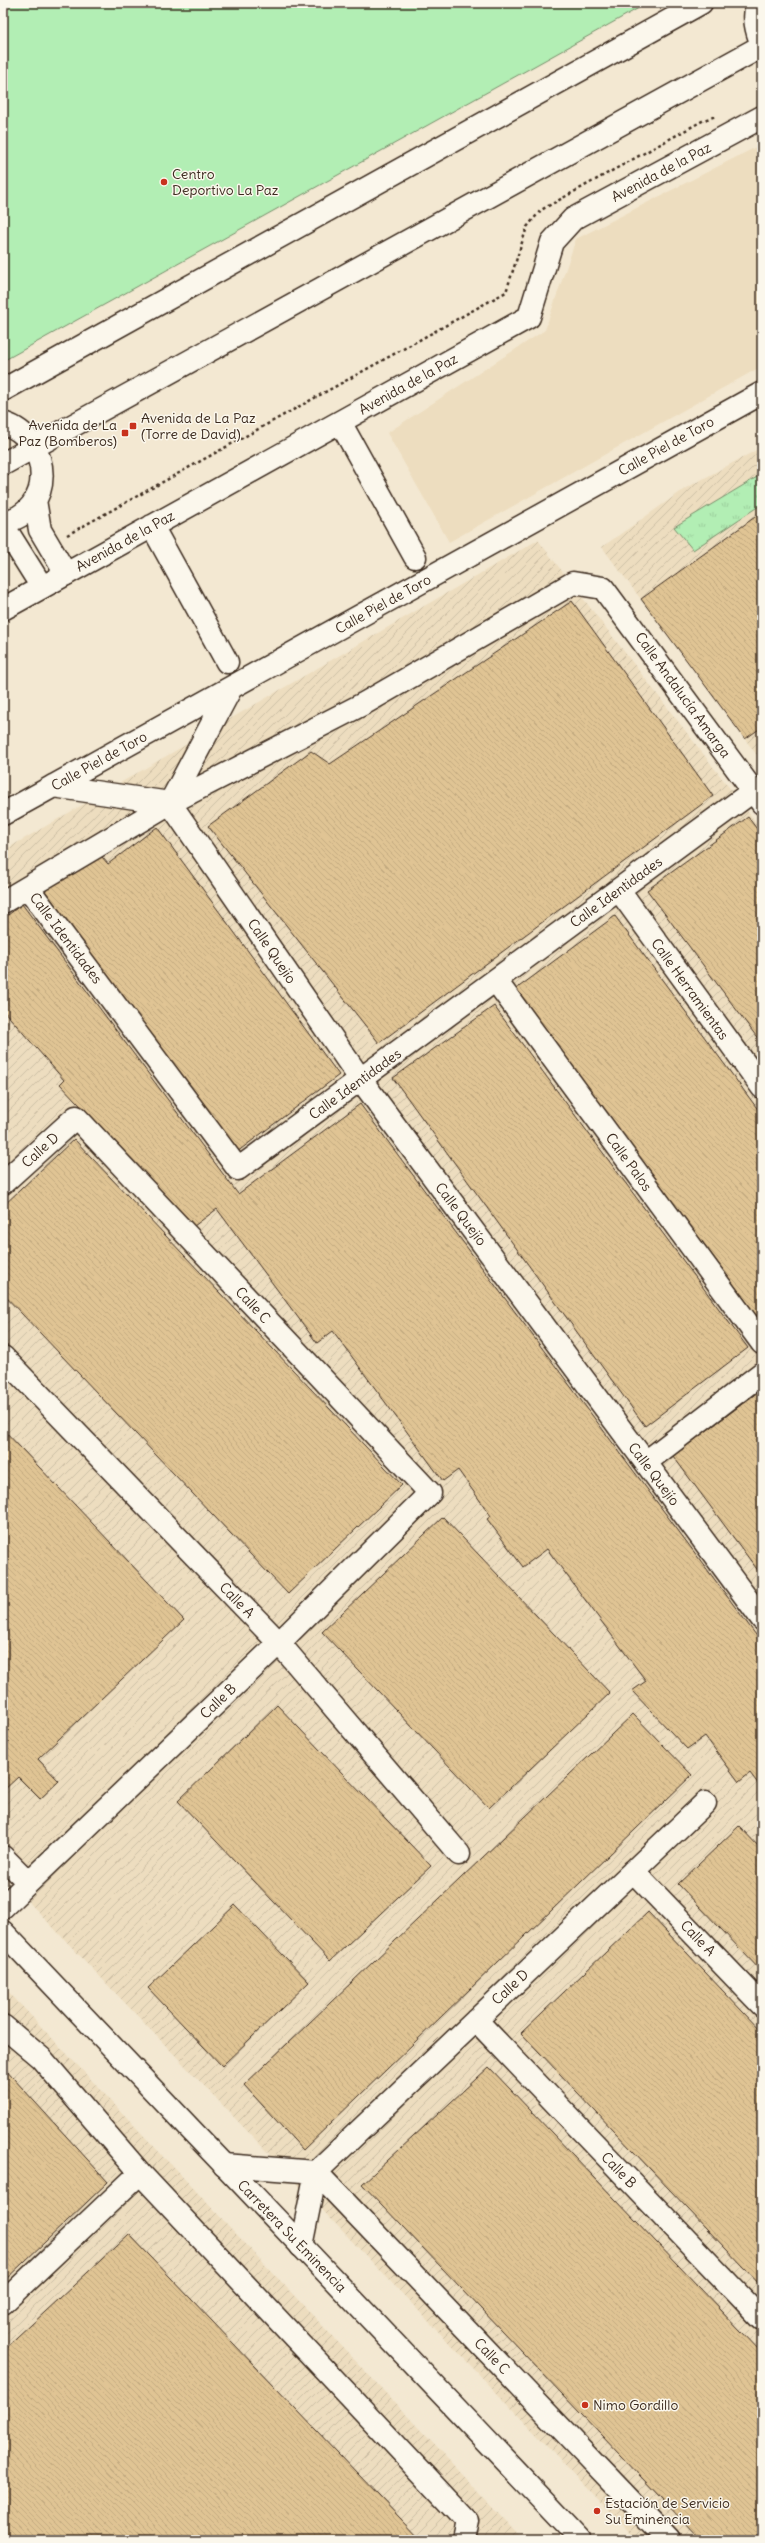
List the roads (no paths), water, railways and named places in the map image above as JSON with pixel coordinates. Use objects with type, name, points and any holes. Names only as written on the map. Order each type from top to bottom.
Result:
[{"type":"street","points":[[3,390],[702,3]]},
{"type":"street","points":[[3,464],[762,45],[756,30],[754,12],[757,3]]},
{"type":"street","name":"Avenida de la Paz","points":[[3,609],[529,317],[552,242],[573,220],[762,117]]},
{"type":"street","name":"Calle Piel de Toro","points":[[3,814],[762,393]]},
{"type":"street","points":[[340,422],[415,557]]},
{"type":"street","points":[[3,423],[14,426],[27,436],[35,446],[42,465],[41,483],[35,500],[23,513],[3,522]]},
{"type":"street","points":[[35,500],[40,530],[66,574]]},
{"type":"street","points":[[152,526],[227,662]]},
{"type":"street","points":[[3,532],[10,536],[42,587]]},
{"type":"street","name":"Calle Andalucía Amarga","points":[[170,803],[365,703],[573,583],[603,588],[758,797]]},
{"type":"street","points":[[3,902],[170,803],[231,688]]},
{"type":"street","points":[[53,786],[170,803]]},
{"type":"street","name":"Calle Identidades","points":[[28,888],[238,1169],[619,890],[758,797]]},
{"type":"street","name":"Calle Quejío","points":[[170,803],[361,1080],[762,1619]]},
{"type":"street","name":"Calle Herramientas","points":[[619,890],[762,1087]]},
{"type":"street","name":"Calle Palos","points":[[496,981],[762,1343]]},
{"type":"street","name":"Calle D","points":[[3,1183],[76,1117]]},
{"type":"street","name":"Calle C","points":[[76,1117],[430,1493]]},
{"type":"street","name":"Calle A","points":[[3,1357],[279,1643],[459,1854]]},
{"type":"street","points":[[646,1462],[762,1373]]},
{"type":"street","name":"Calle B","points":[[3,1907],[279,1643],[430,1493]]},
{"type":"street","name":"Calle D","points":[[316,2172],[705,1803]]},
{"type":"street","points":[[3,1856],[28,1882]]},
{"type":"street","name":"Calle A","points":[[634,1871],[762,2005]]},
{"type":"street","name":"Carretera Su Eminencia","points":[[3,1932],[581,2540]]},
{"type":"street","name":"Calle B","points":[[476,2020],[762,2320]]},
{"type":"street","points":[[3,2026],[41,2058],[140,2173],[467,2520],[463,2540]]},
{"type":"street","points":[[224,2164],[316,2172],[301,2246]]},
{"type":"street","name":"Calle C","points":[[316,2172],[668,2540]]},
{"type":"street","points":[[3,2303],[140,2173]]},
{"type":"place","name":"Centro Deportivo La Paz","points":[[164,182]]},
{"type":"place","name":"Avenida de La Paz (Torre de David)","points":[[133,426]]},
{"type":"place","name":"Avenida de La Paz (Bomberos)","points":[[125,433]]},
{"type":"place","name":"Nimo Gordillo","points":[[585,2405]]},
{"type":"place","name":"Estación de Servicio Su Eminencia","points":[[597,2511]]}]
